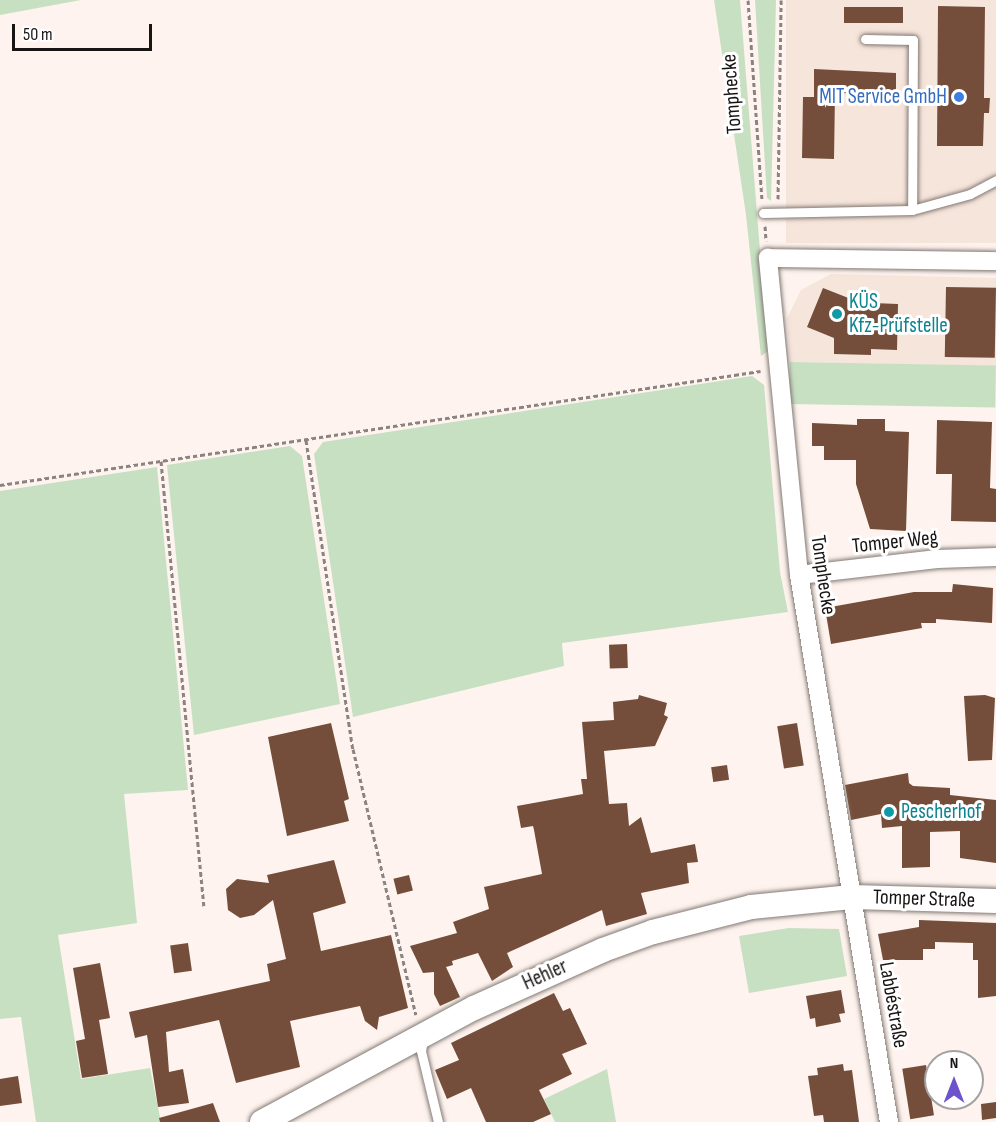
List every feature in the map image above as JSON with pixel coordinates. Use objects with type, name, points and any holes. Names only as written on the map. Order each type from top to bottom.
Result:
[{"type":"main road","name":"Hehler","points":[[262,1122],[423,1035],[537,978],[653,932],[751,907],[852,897]]},
{"type":"main road","name":"Tomper Straße","points":[[852,897],[996,902]]},
{"type":"street","points":[[768,258],[996,261]]},
{"type":"street","name":"Tomphecke","points":[[768,258],[799,575],[852,897]]},
{"type":"street","name":"Tomper Weg","points":[[799,575],[937,559],[996,557]]},
{"type":"street","name":"Labbéstraße","points":[[852,897],[889,1122]]},
{"type":"lane","points":[[865,39],[913,40],[912,210]]},
{"type":"lane","points":[[767,214],[912,210],[970,194],[996,180]]},
{"type":"lane","points":[[423,1035],[421,1051],[438,1122]]},
{"type":"path","name":"Tomphecke","points":[[748,0],[767,214],[768,258]]},
{"type":"path","points":[[766,231],[767,214],[779,197],[781,0]]},
{"type":"path","points":[[0,485],[778,369]]},
{"type":"path","points":[[306,440],[353,749],[423,1035]]},
{"type":"path","points":[[161,461],[204,907]]},
{"type":"shaded area","points":[[786,0],[996,0],[996,243],[786,243]]},
{"type":"shaded area","points":[[831,274],[996,278],[996,366],[790,362],[787,318],[801,290]]},
{"type":"green space","points":[[0,0],[81,0],[0,15]]},
{"type":"green space","points":[[714,0],[740,0],[768,351],[761,356],[746,215]]},
{"type":"green space","points":[[755,0],[776,0],[771,201],[767,198]]},
{"type":"green space","points":[[790,362],[996,366],[995,408],[789,404]]},
{"type":"green space","points":[[752,376],[764,385],[780,572],[788,612],[562,643],[564,666],[353,717],[314,454],[323,442]]},
{"type":"green space","points":[[290,446],[302,456],[340,704],[194,735],[167,465]]},
{"type":"green space","points":[[157,467],[188,790],[124,794],[137,923],[58,935],[81,1079],[150,1068],[161,1122],[36,1122],[21,1017],[0,1019],[0,491]]},
{"type":"green space","points":[[789,928],[839,929],[847,976],[749,993],[739,936]]},
{"type":"green space","points":[[607,1069],[616,1122],[555,1122],[544,1099]]},
{"type":"building","points":[[938,6],[985,7],[984,98],[990,98],[989,113],[984,113],[983,146],[937,146]]},
{"type":"building","points":[[844,7],[903,7],[903,23],[844,23]]},
{"type":"building","points":[[814,69],[896,73],[896,94],[835,93],[834,159],[802,158],[803,97],[814,97]]},
{"type":"building","points":[[946,287],[996,288],[995,358],[945,357]]},
{"type":"building","points":[[823,288],[851,299],[852,295],[873,303],[898,304],[897,350],[871,349],[871,355],[834,354],[834,338],[807,327]]},
{"type":"building","points":[[857,419],[885,419],[885,431],[909,432],[906,531],[870,529],[856,484],[856,460],[824,460],[824,446],[812,446],[812,423],[857,425]]},
{"type":"building","points":[[937,420],[992,422],[990,488],[996,489],[996,522],[951,521],[952,474],[936,474]]},
{"type":"building","points":[[953,584],[993,588],[992,623],[936,619],[936,623],[921,623],[922,628],[831,644],[825,608],[914,592],[952,592]]},
{"type":"building","points":[[627,644],[628,668],[610,669],[609,645]]},
{"type":"building","points":[[639,695],[667,703],[664,715],[668,717],[655,746],[604,751],[609,804],[627,803],[629,826],[641,817],[651,853],[695,844],[698,862],[687,863],[689,883],[641,893],[647,914],[606,926],[602,910],[507,953],[513,967],[492,981],[478,953],[452,961],[453,965],[446,967],[460,997],[440,1006],[434,994],[434,972],[423,973],[410,946],[457,933],[453,922],[489,909],[484,887],[542,874],[533,826],[521,828],[517,806],[583,794],[581,779],[587,779],[582,722],[614,720],[613,702],[638,699]]},
{"type":"building","points":[[985,695],[995,698],[992,760],[968,761],[964,696]]},
{"type":"building","points":[[331,723],[349,799],[344,801],[349,821],[287,836],[268,737]]},
{"type":"building","points":[[797,723],[804,765],[784,769],[777,726]]},
{"type":"building","points":[[727,765],[729,780],[713,782],[711,767]]},
{"type":"building","points":[[908,773],[909,783],[913,786],[950,788],[950,795],[996,800],[996,863],[960,858],[960,831],[930,832],[930,867],[902,868],[902,826],[882,828],[881,814],[851,820],[845,785]]},
{"type":"building","points":[[334,860],[346,903],[313,913],[321,951],[391,935],[408,1008],[379,1017],[377,1030],[365,1021],[360,1006],[290,1021],[300,1067],[236,1083],[219,1020],[166,1032],[169,1072],[183,1069],[189,1103],[158,1107],[147,1035],[135,1038],[129,1012],[270,981],[267,964],[286,959],[273,900],[254,915],[240,918],[228,910],[226,889],[237,879],[269,883],[267,875]]},
{"type":"building","points":[[409,875],[413,891],[397,894],[393,879]]},
{"type":"building","points":[[919,920],[996,923],[996,996],[978,998],[978,960],[973,960],[973,943],[935,942],[935,949],[923,949],[923,960],[883,960],[878,934],[919,927]]},
{"type":"building","points":[[188,943],[192,971],[174,973],[170,946]]},
{"type":"building","points":[[100,963],[110,1018],[99,1020],[108,1074],[82,1078],[76,1041],[85,1039],[73,968]]},
{"type":"building","points":[[841,990],[845,1013],[839,1014],[841,1022],[816,1027],[815,1018],[810,1019],[806,996]]},
{"type":"building","points":[[554,993],[563,1011],[570,1008],[587,1044],[562,1054],[572,1074],[539,1090],[551,1114],[533,1122],[486,1122],[471,1088],[447,1099],[435,1070],[459,1060],[451,1043]]},
{"type":"building","points":[[843,1064],[844,1071],[852,1070],[859,1122],[824,1122],[823,1115],[814,1116],[808,1076],[818,1075],[817,1068]]},
{"type":"building","points":[[924,1065],[924,1110],[933,1110],[934,1115],[910,1119],[902,1069]]},
{"type":"building","points":[[18,1076],[22,1103],[0,1106],[0,1079]]},
{"type":"building","points":[[996,1102],[996,1118],[982,1120],[981,1110],[984,1110],[984,1104]]},
{"type":"building","points":[[213,1103],[220,1122],[160,1122],[159,1118]]},
{"type":"place","name":"MIT Service GmbH","points":[[959,97]]},
{"type":"place","name":"KÜS Kfz-Prüfstelle","points":[[837,314]]},
{"type":"place","name":"Pescherhof","points":[[889,812]]}]
